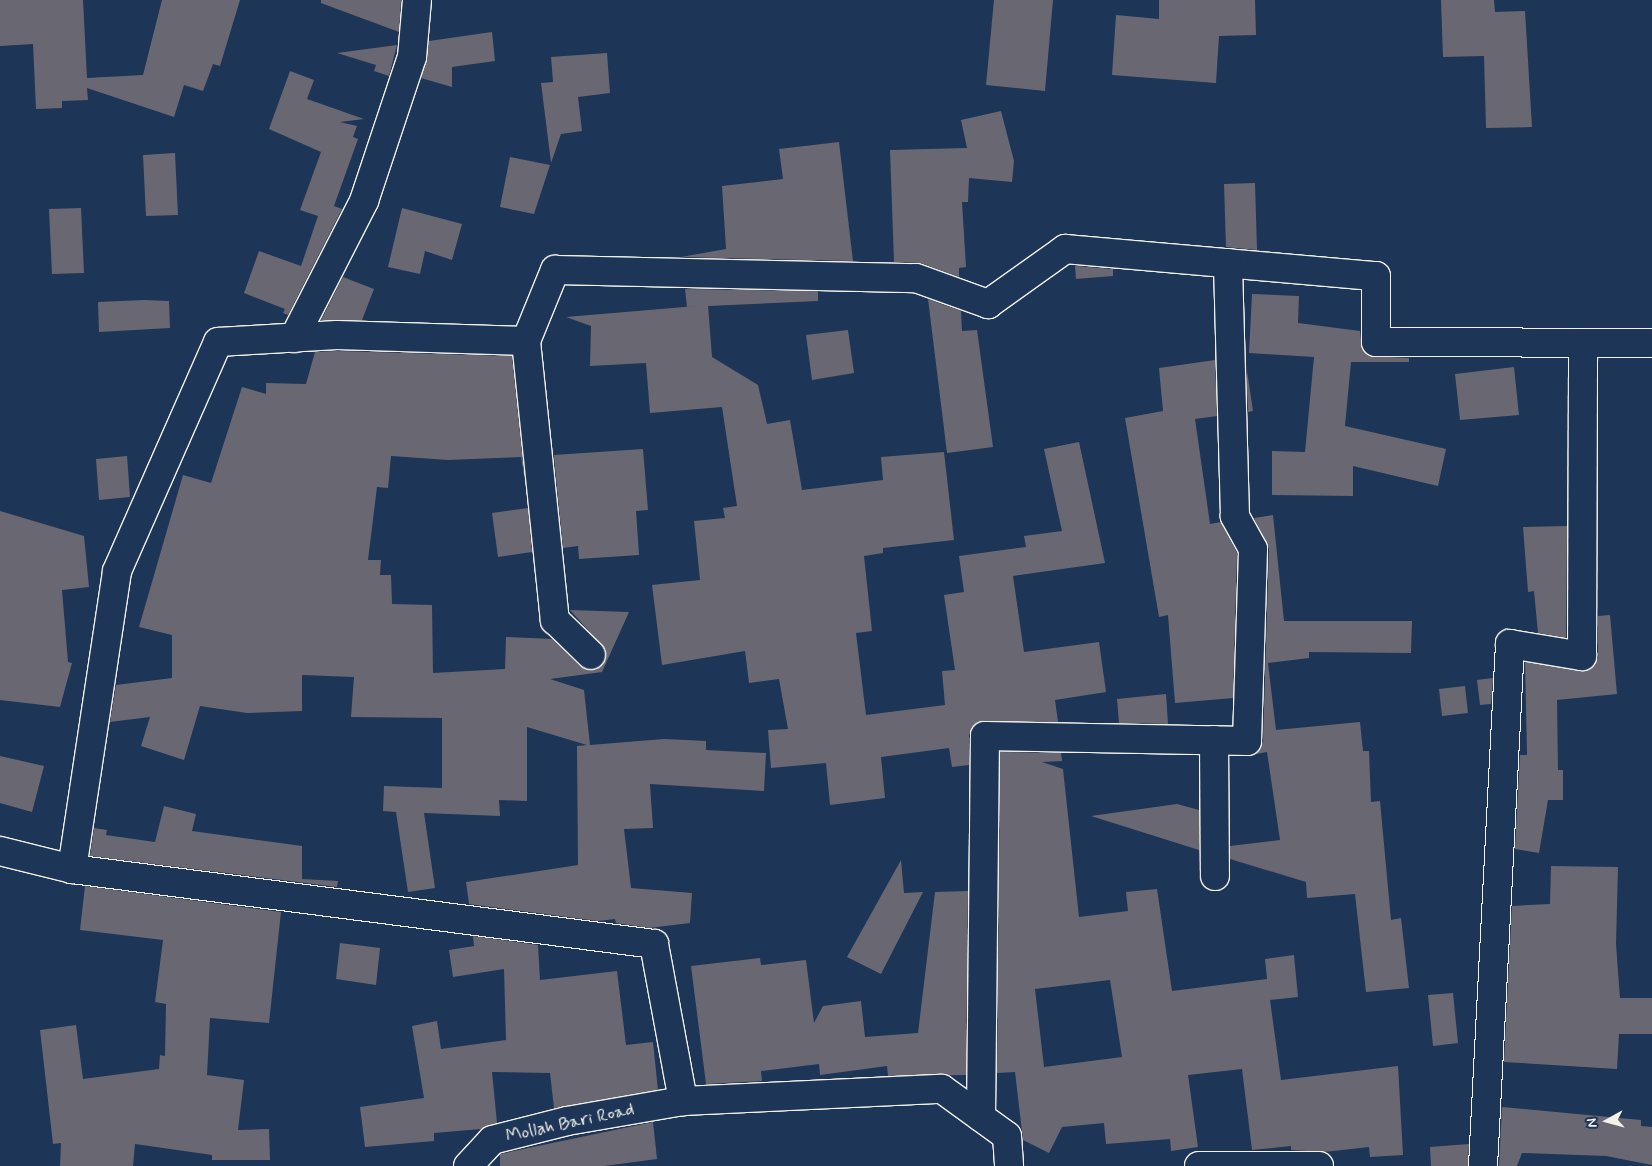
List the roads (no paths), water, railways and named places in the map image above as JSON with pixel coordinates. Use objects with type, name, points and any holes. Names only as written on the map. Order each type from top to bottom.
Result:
[{"type":"street","points":[[294,338],[364,201],[412,57],[417,0]]},
{"type":"street","points":[[591,655],[555,620],[526,341],[554,270],[916,278],[988,304],[1065,249],[1376,276],[1376,342],[1652,343]]},
{"type":"street","points":[[981,1117],[985,736],[1247,741],[1253,549],[1235,516],[1228,263]]},
{"type":"street","points":[[72,869],[117,571],[218,342],[337,336],[526,341]]},
{"type":"street","points":[[1483,1166],[1510,644],[1582,656],[1583,343]]},
{"type":"street","points":[[1214,740],[1215,876]]},
{"type":"street","points":[[0,851],[72,869],[654,944],[683,1101]]},
{"type":"street","name":"Mollah Bari Road","points":[[468,1166],[492,1140],[567,1121],[683,1101],[942,1088],[1007,1136],[1010,1166]]},
{"type":"street","points":[[1199,1166],[1319,1166]]}]
